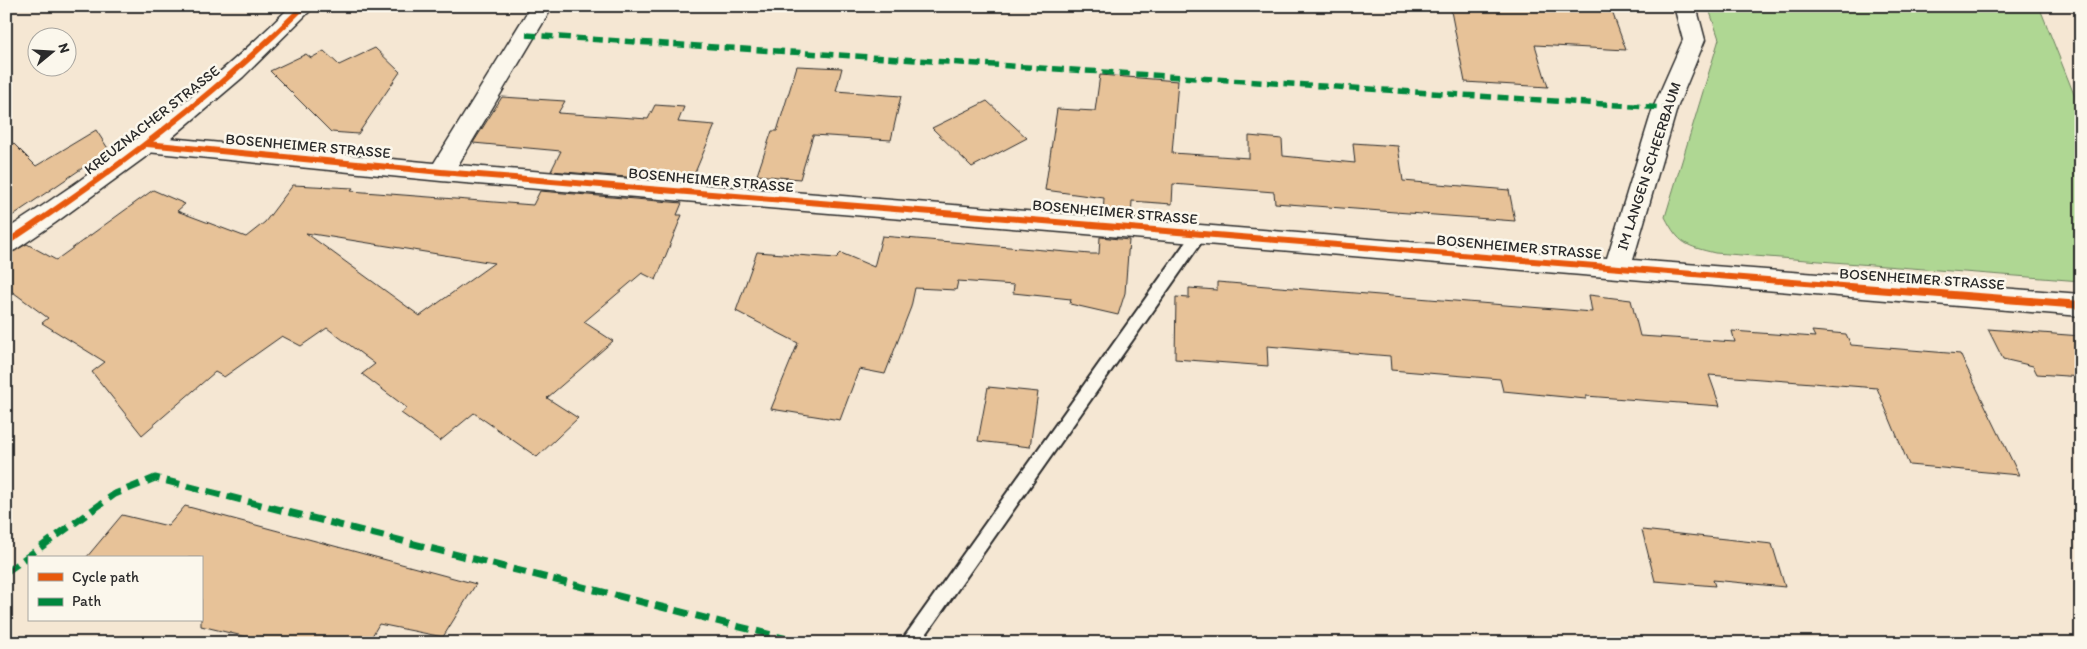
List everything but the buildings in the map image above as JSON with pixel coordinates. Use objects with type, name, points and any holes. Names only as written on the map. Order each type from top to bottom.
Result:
[{"type":"street","name":"KREUZNACHER STRASSE","points":[[6,243],[147,144],[247,62],[304,6]]},
{"type":"street","points":[[441,172],[542,6]]},
{"type":"street","name":"IM LANGEN SCHEERBAUM","points":[[1617,269],[1665,108],[1694,40],[1685,6]]},
{"type":"street","name":"BOSENHEIMER STRASSE","points":[[147,144],[441,172],[1200,233],[1617,269],[2081,305]]},
{"type":"lane","points":[[909,643],[1200,233]]},
{"type":"green space","points":[[1708,6],[2039,6],[2081,112],[2081,281],[1715,253],[1690,246],[1684,242],[1675,233],[1665,217],[1719,39]]},
{"type":"marked path","points":[[526,35],[1665,108]]},
{"type":"marked path","points":[[28,556],[115,494],[155,478],[803,643]]},
{"type":"marked path","points":[[6,572],[28,556]]},
{"type":"cycle path","points":[[6,243],[85,190],[162,133],[235,72],[304,6]]},
{"type":"cycle path","points":[[147,144],[441,172],[1617,269],[2081,305]]}]
